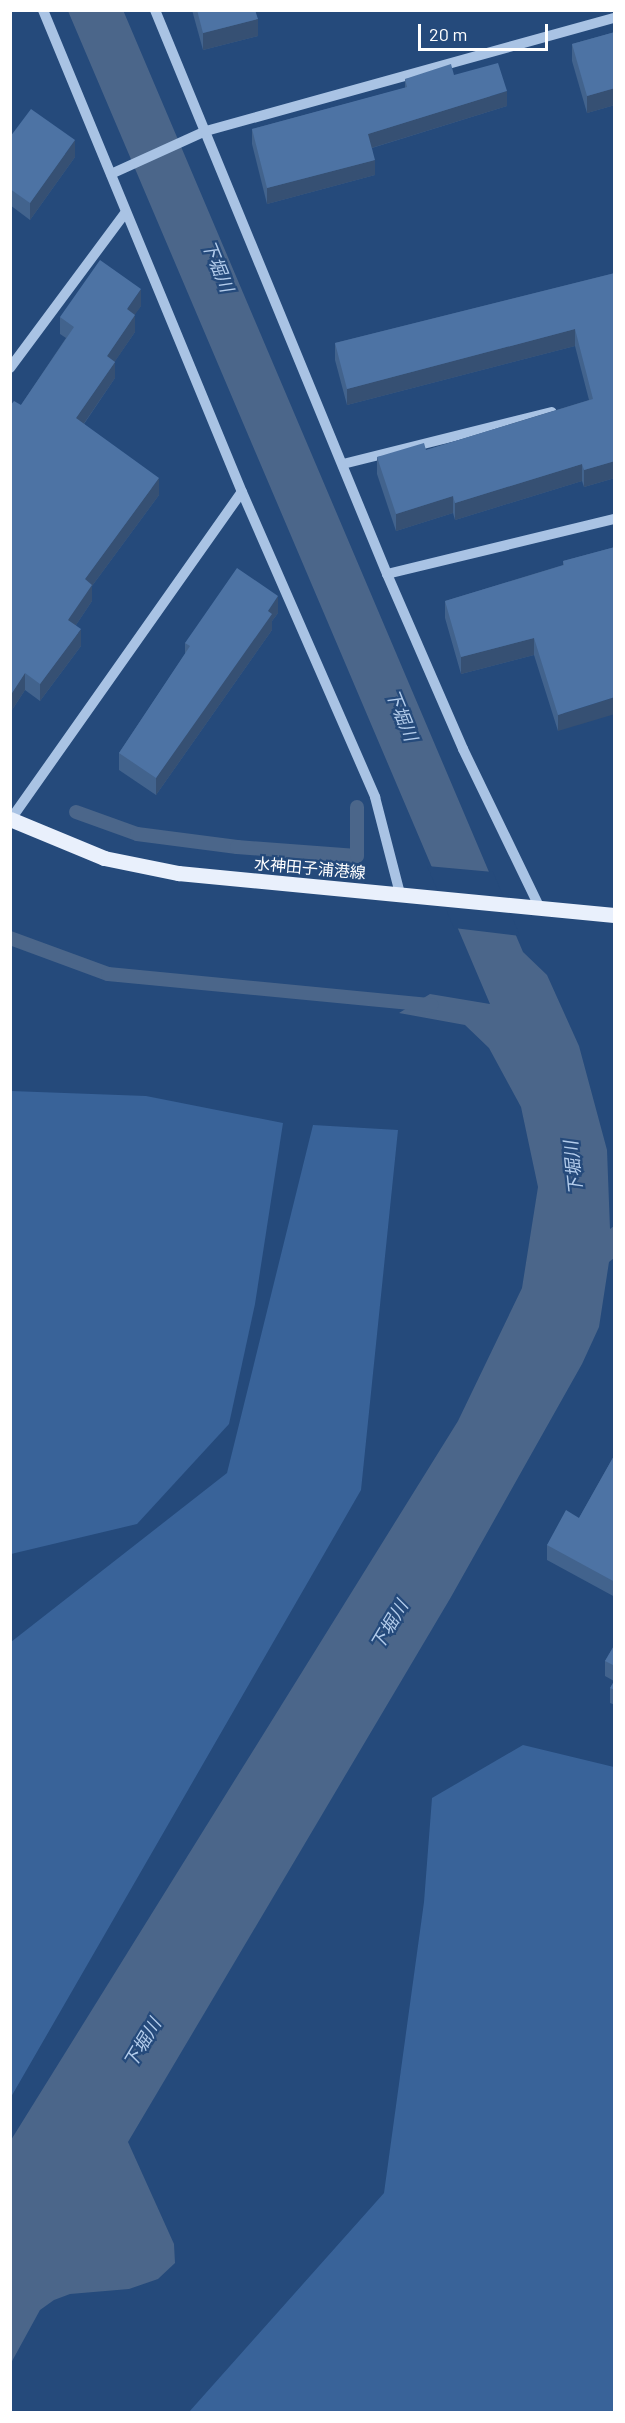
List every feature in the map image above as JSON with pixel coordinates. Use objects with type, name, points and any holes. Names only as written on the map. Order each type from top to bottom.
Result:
[{"type":"main road","name":"水神田子浦港線","points":[[11,819],[104,858],[178,873],[615,915]]},
{"type":"street","points":[[43,10],[242,492],[375,797],[400,894]]},
{"type":"street","points":[[155,10],[387,574],[463,749],[540,908]]},
{"type":"street","points":[[111,174],[206,131],[615,18]]},
{"type":"street","points":[[10,368],[126,212]]},
{"type":"street","points":[[343,464],[568,408]]},
{"type":"street","points":[[11,819],[242,492]]},
{"type":"street","points":[[387,574],[615,519]]},
{"type":"shaded area","points":[[11,1091],[146,1096],[283,1123],[255,1304],[229,1424],[137,1524],[11,1554]]},
{"type":"shaded area","points":[[313,1125],[398,1130],[361,1490],[11,2097],[11,1642],[227,1473]]},
{"type":"shaded area","points":[[523,1745],[614,1767],[614,2412],[189,2412],[384,2193],[424,1902],[432,1798]]},
{"type":"water","name":"下堀川","points":[[123,10],[523,952],[547,975],[579,1046],[607,1150],[610,1229],[614,1226],[614,1258],[609,1262],[599,1327],[582,1364],[451,1597],[128,2142],[174,2244],[175,2263],[158,2279],[129,2289],[70,2294],[54,2300],[40,2310],[11,2363],[11,2140],[458,1421],[522,1288],[538,1187],[521,1107],[489,1048],[465,1025],[399,1013],[430,994],[490,1004],[68,11]]},
{"type":"pier","points":[[427,866],[493,872],[520,936],[454,928]]},
{"type":"building","points":[[197,10],[255,10],[258,19],[203,33]]},
{"type":"building","points":[[615,32],[615,88],[587,96],[572,44]]},
{"type":"building","points":[[498,63],[507,91],[368,134],[375,160],[267,188],[252,129],[407,87],[405,79],[451,64],[454,75]]},
{"type":"building","points":[[31,109],[75,140],[30,203],[10,189],[10,137]]},
{"type":"building","points":[[100,260],[141,289],[127,309],[135,315],[107,356],[115,362],[76,418],[159,478],[85,579],[92,585],[68,620],[81,629],[40,684],[25,673],[10,696],[10,406],[14,401],[21,405],[74,327],[60,317]]},
{"type":"building","points":[[615,273],[615,461],[584,470],[582,464],[455,503],[453,496],[396,514],[377,457],[424,443],[426,450],[593,399],[575,329],[347,389],[335,343]]},
{"type":"building","points":[[615,547],[615,697],[558,715],[534,638],[461,657],[445,601],[564,565],[563,561]]},
{"type":"building","points":[[237,568],[278,596],[268,611],[272,614],[156,778],[119,753],[190,646],[185,643]]},
{"type":"building","points":[[615,1454],[615,1582],[547,1545],[566,1510],[579,1518]]},
{"type":"building","points":[[615,1644],[615,1666],[605,1661]]},
{"type":"building","points":[[615,1680],[615,1690],[610,1688]]},
{"type":"waterway","points":[[76,812],[137,834],[237,847],[357,856],[357,807]]},
{"type":"waterway","points":[[10,938],[108,974],[432,1005]]}]
